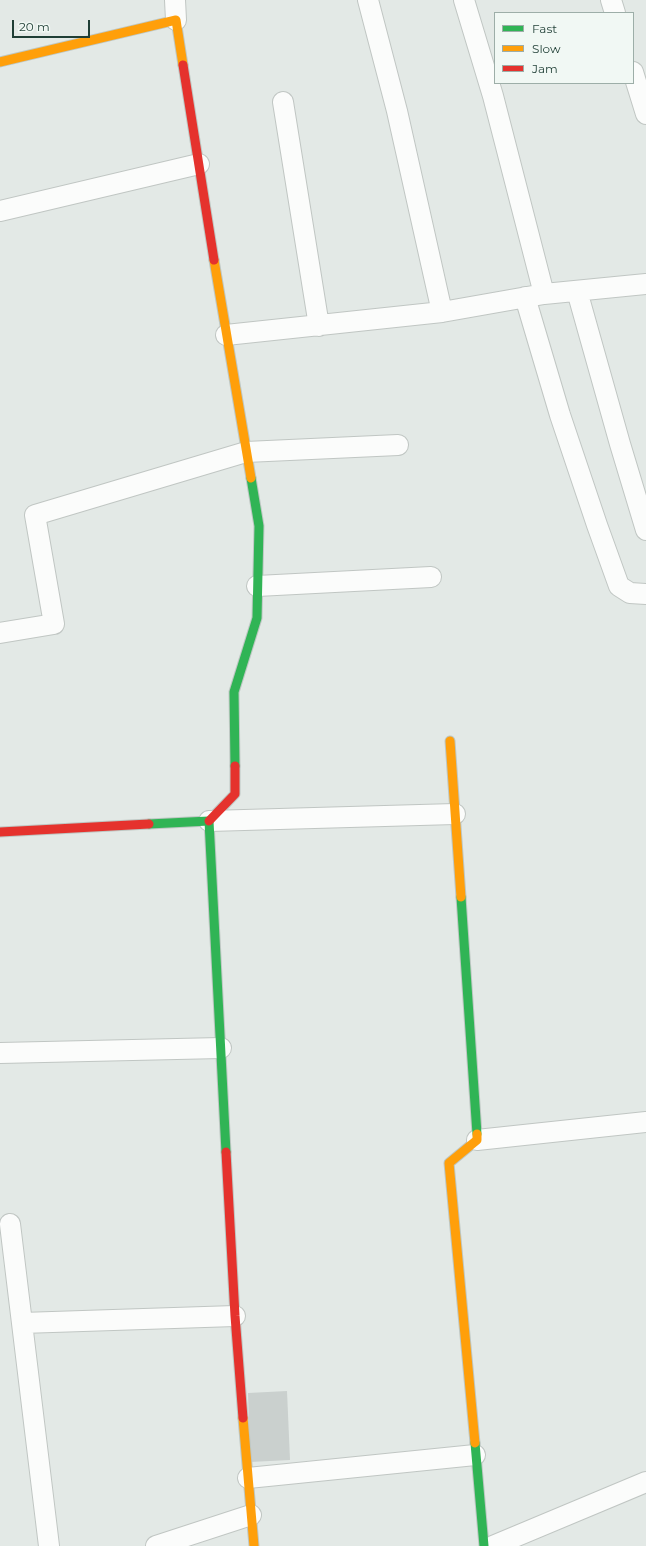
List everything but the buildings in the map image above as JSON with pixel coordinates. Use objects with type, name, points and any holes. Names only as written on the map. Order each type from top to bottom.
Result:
[{"type":"street","points":[[174,0],[226,335],[258,526],[256,618],[234,692],[235,794],[209,821],[235,1316],[254,1546]]},
{"type":"street","points":[[368,0],[397,111],[442,312]]},
{"type":"street","points":[[464,0],[494,96],[544,294]]},
{"type":"street","points":[[611,0],[615,12]]},
{"type":"street","points":[[0,62],[115,33],[176,20]]},
{"type":"street","points":[[634,75],[646,114]]},
{"type":"street","points":[[283,102],[319,326]]},
{"type":"street","points":[[0,211],[199,164]]},
{"type":"street","points":[[226,335],[442,312],[544,294],[646,284]]},
{"type":"street","points":[[577,291],[646,530]]},
{"type":"street","points":[[525,298],[563,422],[619,586],[630,593],[646,594]]},
{"type":"street","points":[[0,633],[54,624],[35,516],[246,452],[398,445]]},
{"type":"street","points":[[257,586],[431,577]]},
{"type":"street","points":[[450,741],[477,1140]]},
{"type":"street","points":[[0,832],[209,821],[455,814]]},
{"type":"street","points":[[0,1053],[221,1048]]},
{"type":"street","points":[[484,1546],[449,1163],[477,1140],[646,1122]]},
{"type":"street","points":[[10,1224],[49,1546]]},
{"type":"street","points":[[22,1323],[235,1316]]},
{"type":"street","points":[[248,1478],[475,1455]]},
{"type":"street","points":[[493,1546],[646,1482]]},
{"type":"street","points":[[156,1546],[251,1515]]},
{"type":"traffic: fast","points":[[235,766],[234,692],[257,618],[259,526],[251,478]]},
{"type":"traffic: fast","points":[[149,824],[209,821],[226,1152]]},
{"type":"traffic: fast","points":[[461,897],[477,1134]]},
{"type":"traffic: fast","points":[[475,1443],[484,1546]]},
{"type":"traffic: slow","points":[[0,62],[176,20],[183,65]]},
{"type":"traffic: slow","points":[[214,260],[251,478]]},
{"type":"traffic: slow","points":[[450,741],[461,897]]},
{"type":"traffic: slow","points":[[475,1443],[449,1163],[477,1140],[477,1134]]},
{"type":"traffic: slow","points":[[243,1418],[254,1546]]},
{"type":"traffic: jam","points":[[183,65],[214,260]]},
{"type":"traffic: jam","points":[[209,821],[235,794],[235,766]]},
{"type":"traffic: jam","points":[[0,832],[149,824]]},
{"type":"traffic: jam","points":[[226,1152],[235,1316],[243,1418]]}]
